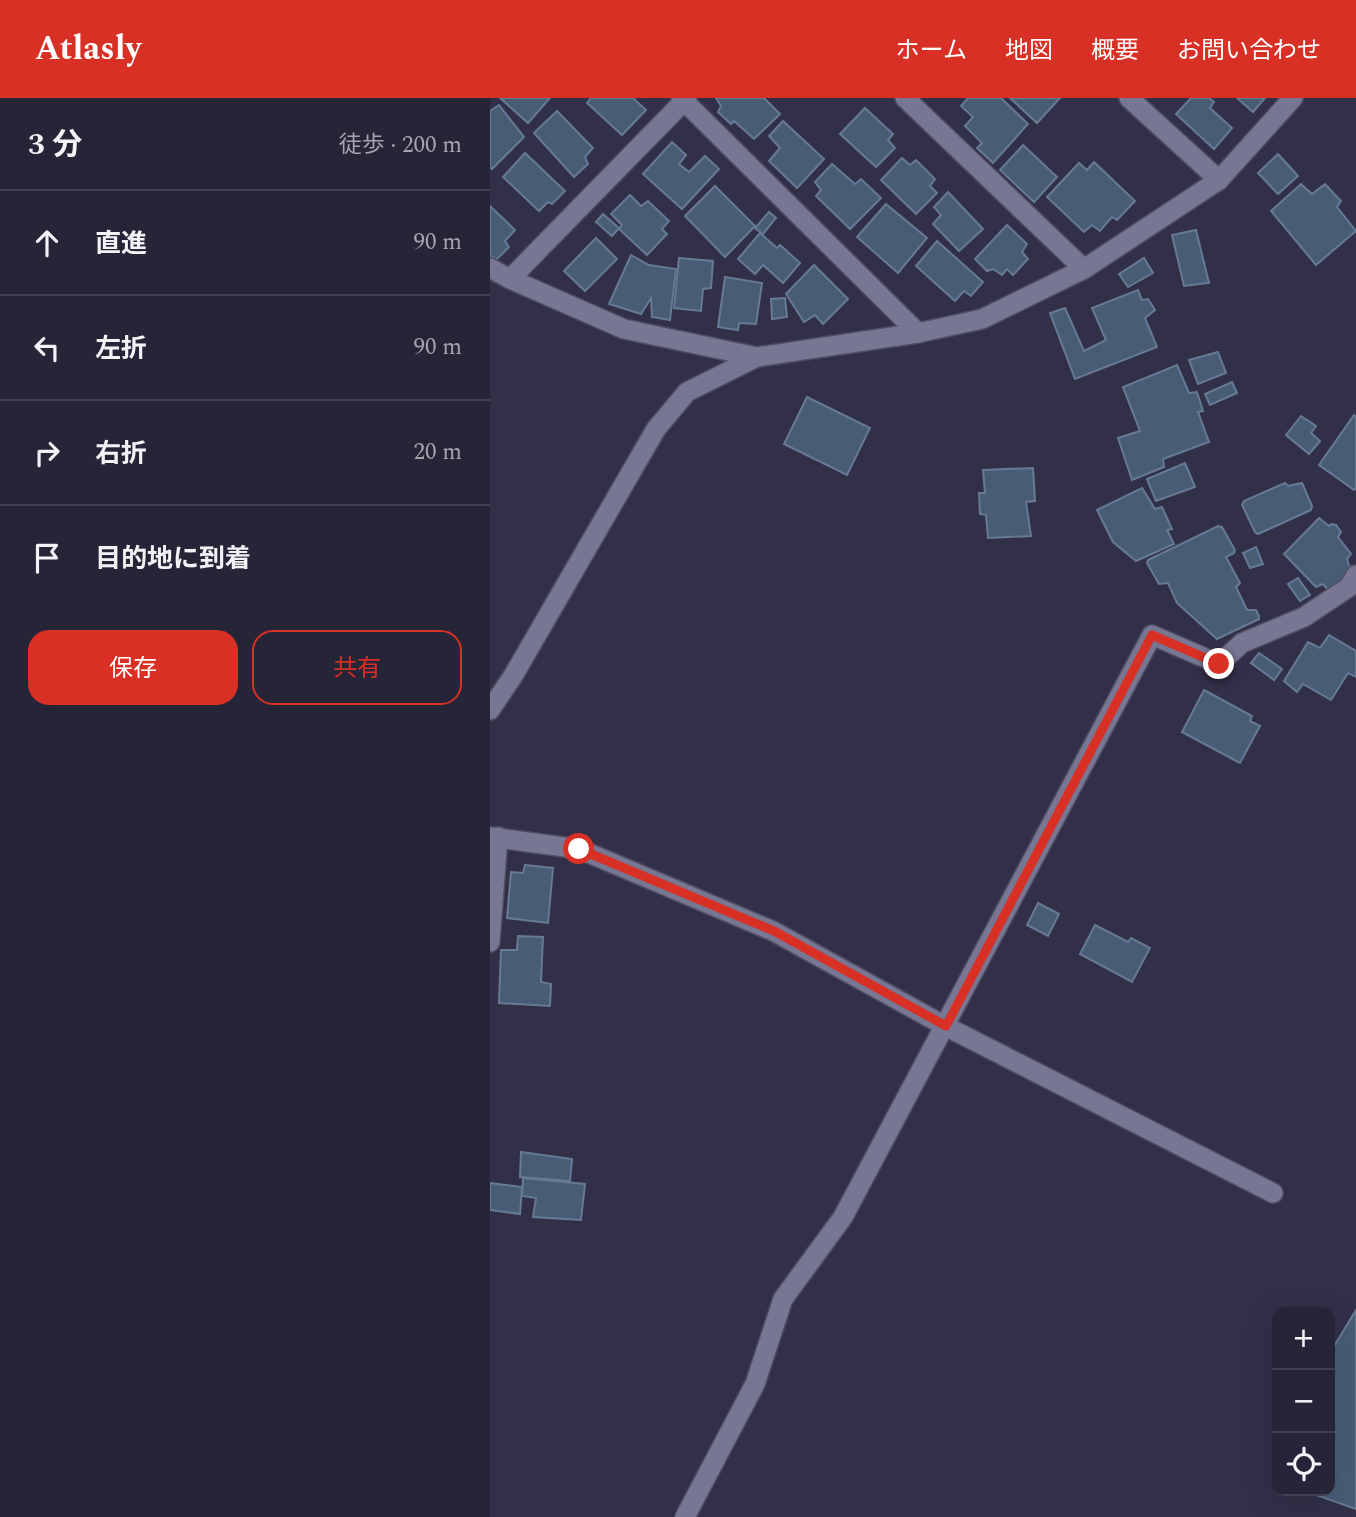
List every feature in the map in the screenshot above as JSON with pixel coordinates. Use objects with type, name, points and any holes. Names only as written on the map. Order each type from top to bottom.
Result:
[{"type":"street","points":[[905,98],[1084,269]]},
{"type":"street","points":[[1129,98],[1219,180]]},
{"type":"street","points":[[490,710],[513,676],[656,429],[687,392],[757,357],[918,333],[982,320],[1084,269],[1219,180],[1293,98]]},
{"type":"street","points":[[510,279],[684,99],[918,333]]},
{"type":"street","points":[[490,268],[624,329],[757,357]]},
{"type":"street","points":[[685,1517],[755,1384],[783,1299],[843,1217],[1152,635],[1219,664],[1242,643],[1304,617],[1349,587],[1356,575]]},
{"type":"street","points":[[490,942],[494,837],[579,849],[774,931],[946,1026],[1273,1193]]},
{"type":"building","points":[[500,98],[550,98],[528,123]]},
{"type":"building","points":[[591,98],[633,98],[646,110],[622,135],[587,103]]},
{"type":"building","points":[[716,98],[764,98],[780,114],[754,139],[734,121],[731,124],[718,112],[721,106]]},
{"type":"building","points":[[968,98],[1001,98],[1028,124],[993,163],[977,148],[982,143],[965,126],[973,117],[961,106]]},
{"type":"building","points":[[1010,98],[1060,98],[1037,123]]},
{"type":"building","points":[[1191,98],[1209,98],[1214,102],[1210,108],[1232,128],[1214,149],[1176,114]]},
{"type":"building","points":[[1237,98],[1265,98],[1253,112]]},
{"type":"building","points":[[499,105],[524,137],[492,169],[490,111]]},
{"type":"building","points":[[865,108],[893,134],[888,140],[895,148],[876,167],[840,134]]},
{"type":"building","points":[[557,111],[593,148],[585,157],[588,164],[574,177],[534,133]]},
{"type":"building","points":[[783,121],[824,159],[797,188],[769,161],[780,148],[769,136]]},
{"type":"building","points":[[672,142],[686,155],[679,164],[689,172],[705,156],[719,169],[682,209],[643,174]]},
{"type":"building","points":[[1023,145],[1057,177],[1034,202],[1000,170]]},
{"type":"building","points":[[525,153],[565,191],[552,204],[548,202],[539,211],[503,177]]},
{"type":"building","points":[[1278,154],[1298,176],[1278,194],[1258,173]]},
{"type":"building","points":[[902,158],[910,165],[916,160],[935,179],[930,186],[937,193],[916,214],[881,180]]},
{"type":"building","points":[[1094,162],[1135,201],[1117,220],[1112,217],[1100,231],[1092,225],[1084,232],[1047,197],[1079,163],[1087,170]]},
{"type":"building","points":[[832,164],[855,184],[861,179],[881,198],[850,229],[816,196],[821,190],[815,182]]},
{"type":"building","points":[[1301,184],[1312,194],[1325,184],[1341,201],[1337,207],[1356,231],[1316,265],[1271,211]]},
{"type":"building","points":[[715,186],[755,226],[725,257],[685,216]]},
{"type":"building","points":[[948,192],[983,229],[959,251],[933,224],[941,215],[934,207]]},
{"type":"building","points":[[630,195],[641,206],[648,201],[669,221],[662,229],[667,234],[647,255],[619,229],[622,225],[611,214]]},
{"type":"building","points":[[886,204],[927,238],[898,273],[857,237]]},
{"type":"building","points":[[490,206],[515,230],[505,241],[509,247],[496,260],[490,255]]},
{"type":"building","points":[[769,212],[776,218],[763,234],[755,228]]},
{"type":"building","points":[[603,214],[619,228],[612,236],[596,222]]},
{"type":"building","points":[[1007,225],[1027,244],[1022,252],[1028,259],[1013,275],[1007,269],[1002,275],[993,269],[987,271],[975,259]]},
{"type":"building","points":[[1196,230],[1209,283],[1184,286],[1172,235]]},
{"type":"building","points":[[760,233],[777,248],[780,245],[800,263],[783,283],[763,265],[755,274],[738,259]]},
{"type":"building","points":[[596,238],[617,259],[585,291],[564,271]]},
{"type":"building","points":[[937,241],[983,282],[971,296],[964,291],[955,301],[916,266]]},
{"type":"building","points":[[631,255],[649,265],[676,269],[670,320],[652,317],[651,298],[641,314],[609,304]]},
{"type":"building","points":[[679,258],[713,261],[711,288],[703,289],[701,311],[674,308]]},
{"type":"building","points":[[1144,258],[1153,273],[1128,287],[1119,274]]},
{"type":"building","points":[[814,265],[848,299],[823,324],[815,315],[804,322],[786,294]]},
{"type":"building","points":[[725,277],[762,283],[756,324],[739,323],[738,330],[718,327]]},
{"type":"building","points":[[1138,290],[1142,300],[1148,299],[1155,310],[1145,318],[1157,347],[1075,379],[1050,313],[1065,308],[1084,351],[1106,340],[1092,308]]},
{"type":"building","points":[[785,298],[787,317],[772,319],[771,299]]},
{"type":"building","points":[[1218,352],[1226,373],[1198,384],[1189,360]]},
{"type":"building","points":[[1177,365],[1189,393],[1197,392],[1203,411],[1198,412],[1209,442],[1163,459],[1164,467],[1132,480],[1118,438],[1140,431],[1123,387]]},
{"type":"building","points":[[1232,382],[1237,393],[1210,405],[1205,394]]},
{"type":"building","points":[[807,397],[870,428],[847,475],[784,444]]},
{"type":"building","points":[[1354,415],[1356,488],[1354,490],[1319,465]]},
{"type":"building","points":[[1301,416],[1316,426],[1311,433],[1320,441],[1309,454],[1286,435]]},
{"type":"building","points":[[1185,463],[1195,487],[1156,501],[1147,479]]},
{"type":"building","points":[[1033,468],[1035,501],[1026,502],[1031,536],[988,538],[986,515],[980,514],[979,493],[985,493],[983,470]]},
{"type":"building","points":[[1285,483],[1288,486],[1302,483],[1312,506],[1311,510],[1258,534],[1242,505],[1244,501]]},
{"type":"building","points":[[1142,488],[1155,509],[1162,507],[1172,529],[1167,530],[1174,544],[1136,561],[1113,542],[1097,510]]},
{"type":"building","points":[[1319,518],[1329,526],[1336,525],[1341,532],[1338,537],[1351,554],[1347,559],[1350,569],[1335,590],[1329,591],[1323,584],[1316,587],[1284,554]]},
{"type":"building","points":[[1218,526],[1222,527],[1235,550],[1226,557],[1240,583],[1236,587],[1247,610],[1256,610],[1259,619],[1217,639],[1177,603],[1168,583],[1159,584],[1147,563],[1148,560]]},
{"type":"building","points":[[1256,547],[1263,564],[1250,568],[1243,553]]},
{"type":"building","points":[[1298,578],[1310,595],[1300,601],[1288,584]]},
{"type":"building","points":[[1329,635],[1356,651],[1356,677],[1348,673],[1331,700],[1303,684],[1297,692],[1284,681],[1308,642],[1320,648]]},
{"type":"building","points":[[1259,653],[1282,669],[1274,680],[1251,663]]},
{"type":"building","points":[[1204,690],[1252,716],[1250,721],[1260,726],[1240,763],[1182,732]]},
{"type":"building","points":[[525,865],[553,868],[548,923],[507,918],[511,872],[523,873]]},
{"type":"building","points":[[1038,903],[1059,914],[1048,936],[1027,925]]},
{"type":"building","points":[[1095,925],[1128,942],[1131,938],[1150,948],[1132,982],[1080,954]]},
{"type":"building","points":[[518,936],[543,937],[541,982],[551,984],[550,1006],[499,1003],[501,950],[517,950]]},
{"type":"building","points":[[521,1152],[572,1159],[570,1181],[520,1177]]},
{"type":"building","points":[[523,1178],[585,1184],[581,1220],[533,1217],[536,1198],[522,1196]]},
{"type":"building","points":[[490,1183],[522,1187],[520,1214],[490,1210]]},
{"type":"building","points":[[1356,1310],[1356,1509],[1319,1496],[1335,1496],[1335,1345]]},
{"type":"route","points":[[579,849],[774,931],[946,1026],[1152,635],[1219,664]]}]
